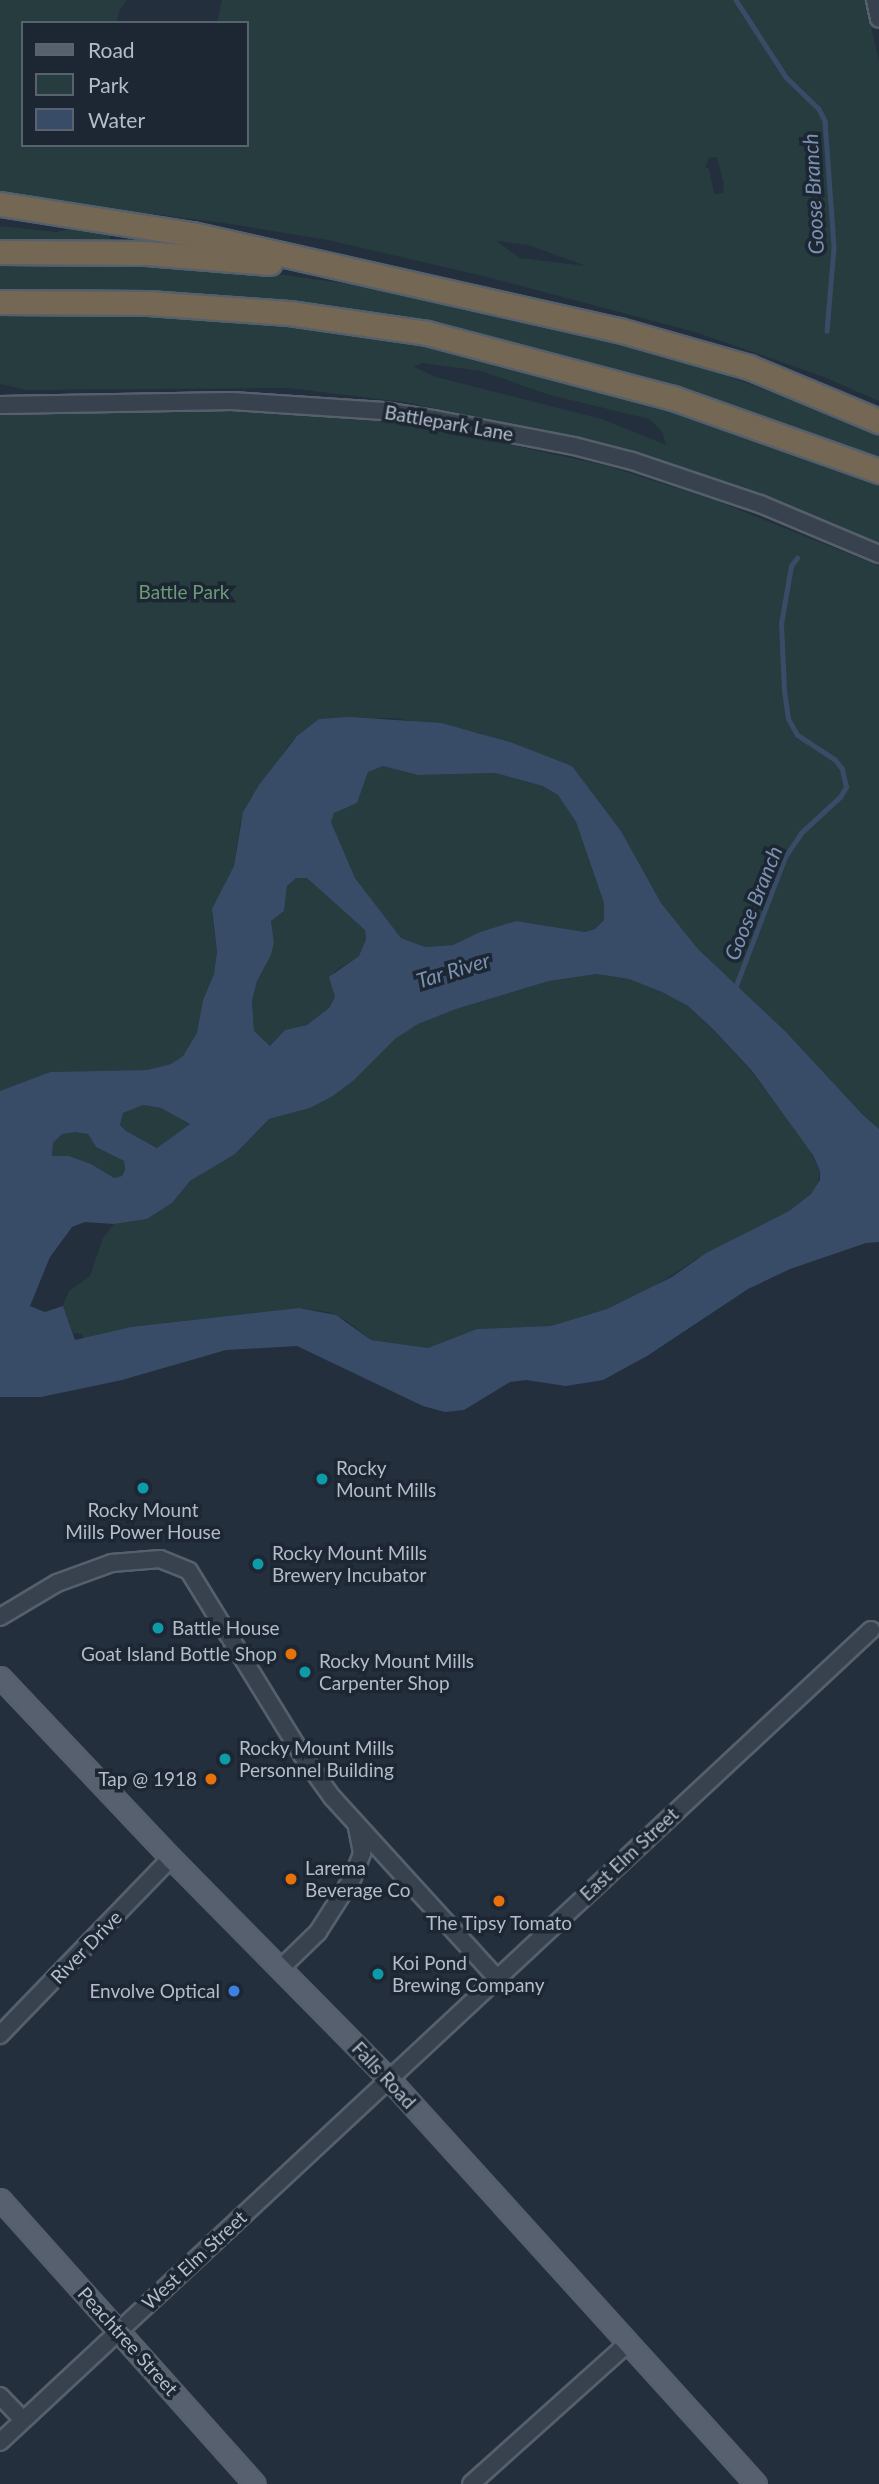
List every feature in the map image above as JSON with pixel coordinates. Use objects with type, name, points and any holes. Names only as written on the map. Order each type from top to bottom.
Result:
[{"type":"highway","points":[[0,204],[192,234],[446,289],[695,350],[749,367],[879,421]]},
{"type":"highway","points":[[0,252],[146,253],[279,263],[446,289]]},
{"type":"highway","points":[[0,302],[148,303],[289,313],[427,333],[673,398],[879,471]]},
{"type":"main road","name":"Falls Road","points":[[0,1678],[171,1858],[388,2078],[756,2484]]},
{"type":"main road","name":"Peachtree Street","points":[[0,2199],[255,2484]]},
{"type":"street","points":[[875,0],[879,19]]},
{"type":"street","name":"Battlepark Lane","points":[[0,405],[244,401],[384,411],[434,419],[574,446],[632,461],[760,504],[879,554]]},
{"type":"street","points":[[0,1617],[57,1583],[112,1563],[160,1559],[189,1572],[302,1755],[356,1825],[496,1978]]},
{"type":"street","name":"East Elm Street","points":[[388,2078],[871,1630]]},
{"type":"street","points":[[281,1968],[318,1932],[353,1877],[362,1853],[356,1825]]},
{"type":"street","name":"River Drive","points":[[0,2035],[171,1858]]},
{"type":"street","name":"West Elm Street","points":[[0,2442],[388,2078]]},
{"type":"street","points":[[471,2484],[628,2343]]},
{"type":"street","points":[[0,2396],[23,2420]]},
{"type":"green space","points":[[0,0],[127,0],[119,11],[117,21],[21,21],[21,147],[248,147],[248,21],[217,21],[222,0],[865,0],[879,61],[879,401],[824,377],[695,332],[483,276],[328,240],[224,223],[0,195]],"holes":[[[717,157],[724,185],[723,193],[714,194],[709,168],[705,168],[709,158]],[[496,241],[528,245],[586,266],[520,258]]]},
{"type":"green space","points":[[76,223],[111,227],[110,240],[0,239],[0,226],[56,232],[75,228]]},
{"type":"green space","points":[[0,262],[181,264],[263,272],[434,296],[542,319],[688,361],[832,415],[879,436],[879,462],[787,424],[646,377],[468,332],[361,314],[185,295],[110,290],[0,290]]},
{"type":"green space","points":[[55,312],[229,320],[396,340],[498,362],[680,410],[879,486],[879,546],[753,494],[608,444],[404,402],[288,388],[27,390],[0,384],[0,314]],"holes":[[[422,363],[481,371],[550,395],[649,419],[662,431],[666,445],[602,419],[436,377],[414,367]]]},
{"type":"green space","name":"Battle Park","points":[[167,409],[296,411],[415,424],[608,466],[717,501],[879,566],[879,1129],[785,1031],[698,949],[661,903],[621,831],[572,766],[480,733],[394,718],[319,720],[292,741],[249,801],[240,825],[234,866],[212,915],[217,952],[214,974],[203,1000],[198,1033],[183,1056],[171,1064],[147,1070],[50,1072],[0,1091],[0,413]]},
{"type":"green space","points":[[383,766],[418,775],[495,773],[543,786],[558,795],[576,822],[604,903],[604,920],[595,929],[585,932],[516,921],[480,932],[453,945],[425,947],[401,938],[355,878],[331,822],[334,813],[357,803],[368,772]]},
{"type":"green space","points":[[296,878],[307,878],[365,930],[366,939],[359,956],[334,972],[335,997],[329,1008],[307,1025],[285,1030],[270,1046],[254,1031],[252,1001],[257,981],[271,955],[274,942],[271,921],[284,911],[287,886]]},
{"type":"green space","points":[[597,974],[629,979],[662,992],[688,1006],[713,1029],[751,1071],[809,1148],[820,1171],[817,1187],[811,1194],[789,1211],[706,1253],[648,1290],[607,1309],[551,1326],[477,1329],[428,1348],[371,1340],[347,1321],[329,1312],[299,1308],[131,1327],[84,1339],[82,1334],[73,1333],[63,1306],[69,1291],[90,1276],[103,1238],[114,1224],[147,1219],[172,1203],[190,1181],[235,1154],[269,1119],[310,1108],[333,1096],[353,1081],[395,1039],[418,1024],[456,1009],[549,981]]},
{"type":"green space","points":[[143,1105],[161,1108],[190,1124],[158,1148],[120,1125],[123,1113]]},
{"type":"green space","points":[[75,1131],[88,1134],[96,1147],[124,1161],[125,1170],[122,1176],[114,1179],[91,1164],[69,1156],[52,1156],[53,1143],[62,1134]]},
{"type":"water","name":"Tar River","points":[[350,717],[441,723],[510,742],[572,766],[621,831],[661,903],[698,949],[785,1031],[879,1129],[879,1242],[866,1243],[790,1269],[748,1289],[647,1356],[603,1380],[566,1386],[526,1380],[510,1382],[464,1410],[445,1412],[423,1406],[297,1346],[226,1350],[122,1380],[41,1397],[0,1397],[0,1091],[50,1072],[147,1070],[171,1064],[183,1056],[197,1033],[203,1000],[214,974],[217,952],[212,909],[234,866],[243,812],[259,785],[297,736],[319,719]],"holes":[[[383,766],[418,775],[495,773],[543,786],[558,795],[576,822],[604,903],[604,920],[595,929],[585,932],[516,921],[480,932],[453,945],[425,947],[401,938],[355,878],[331,822],[334,813],[357,803],[368,772]],[[296,878],[307,878],[365,930],[366,939],[359,956],[329,977],[335,997],[329,1008],[307,1025],[285,1030],[270,1046],[254,1031],[252,1001],[257,981],[271,955],[274,942],[271,921],[284,911],[287,886]],[[597,974],[629,979],[662,992],[688,1006],[752,1071],[813,1155],[820,1171],[820,1180],[811,1194],[789,1211],[706,1253],[672,1277],[607,1309],[551,1326],[477,1329],[428,1348],[371,1340],[336,1315],[299,1308],[131,1327],[75,1340],[63,1306],[45,1312],[30,1306],[50,1257],[72,1227],[85,1222],[114,1224],[147,1219],[172,1203],[190,1181],[235,1154],[269,1119],[310,1108],[333,1096],[353,1081],[395,1039],[418,1024],[456,1009],[549,981]],[[143,1105],[161,1108],[190,1124],[157,1148],[120,1125],[123,1113]],[[62,1134],[88,1134],[96,1147],[124,1161],[125,1170],[122,1176],[114,1178],[91,1164],[69,1156],[52,1156],[53,1143]]]},
{"type":"waterway","name":"Goose Branch","points":[[736,0],[786,77],[819,109],[825,121],[834,248],[827,331]]},
{"type":"waterway","name":"Goose Branch","points":[[735,988],[785,857],[801,833],[840,797],[846,787],[842,769],[835,760],[797,735],[788,719],[781,624],[791,566],[797,558]]},
{"type":"place","name":"Rocky Mount Mills","points":[[322,1479]]},
{"type":"place","name":"Rocky Mount Mills Power House","points":[[143,1488]]},
{"type":"place","name":"Rocky Mount Mills Brewery Incubator","points":[[258,1564]]},
{"type":"place","name":"Battle House","points":[[158,1628]]},
{"type":"place","name":"Goat Island Bottle Shop","points":[[291,1654]]},
{"type":"place","name":"Rocky Mount Mills Carpenter Shop","points":[[305,1672]]},
{"type":"place","name":"Rocky Mount Mills Personnel Building","points":[[225,1759]]},
{"type":"place","name":"Tap @ 1918","points":[[211,1779]]},
{"type":"place","name":"Larema Beverage Co","points":[[291,1879]]},
{"type":"place","name":"The Tipsy Tomato","points":[[499,1901]]},
{"type":"place","name":"Koi Pond Brewing Company","points":[[378,1974]]},
{"type":"place","name":"Envolve Optical","points":[[234,1991]]}]
